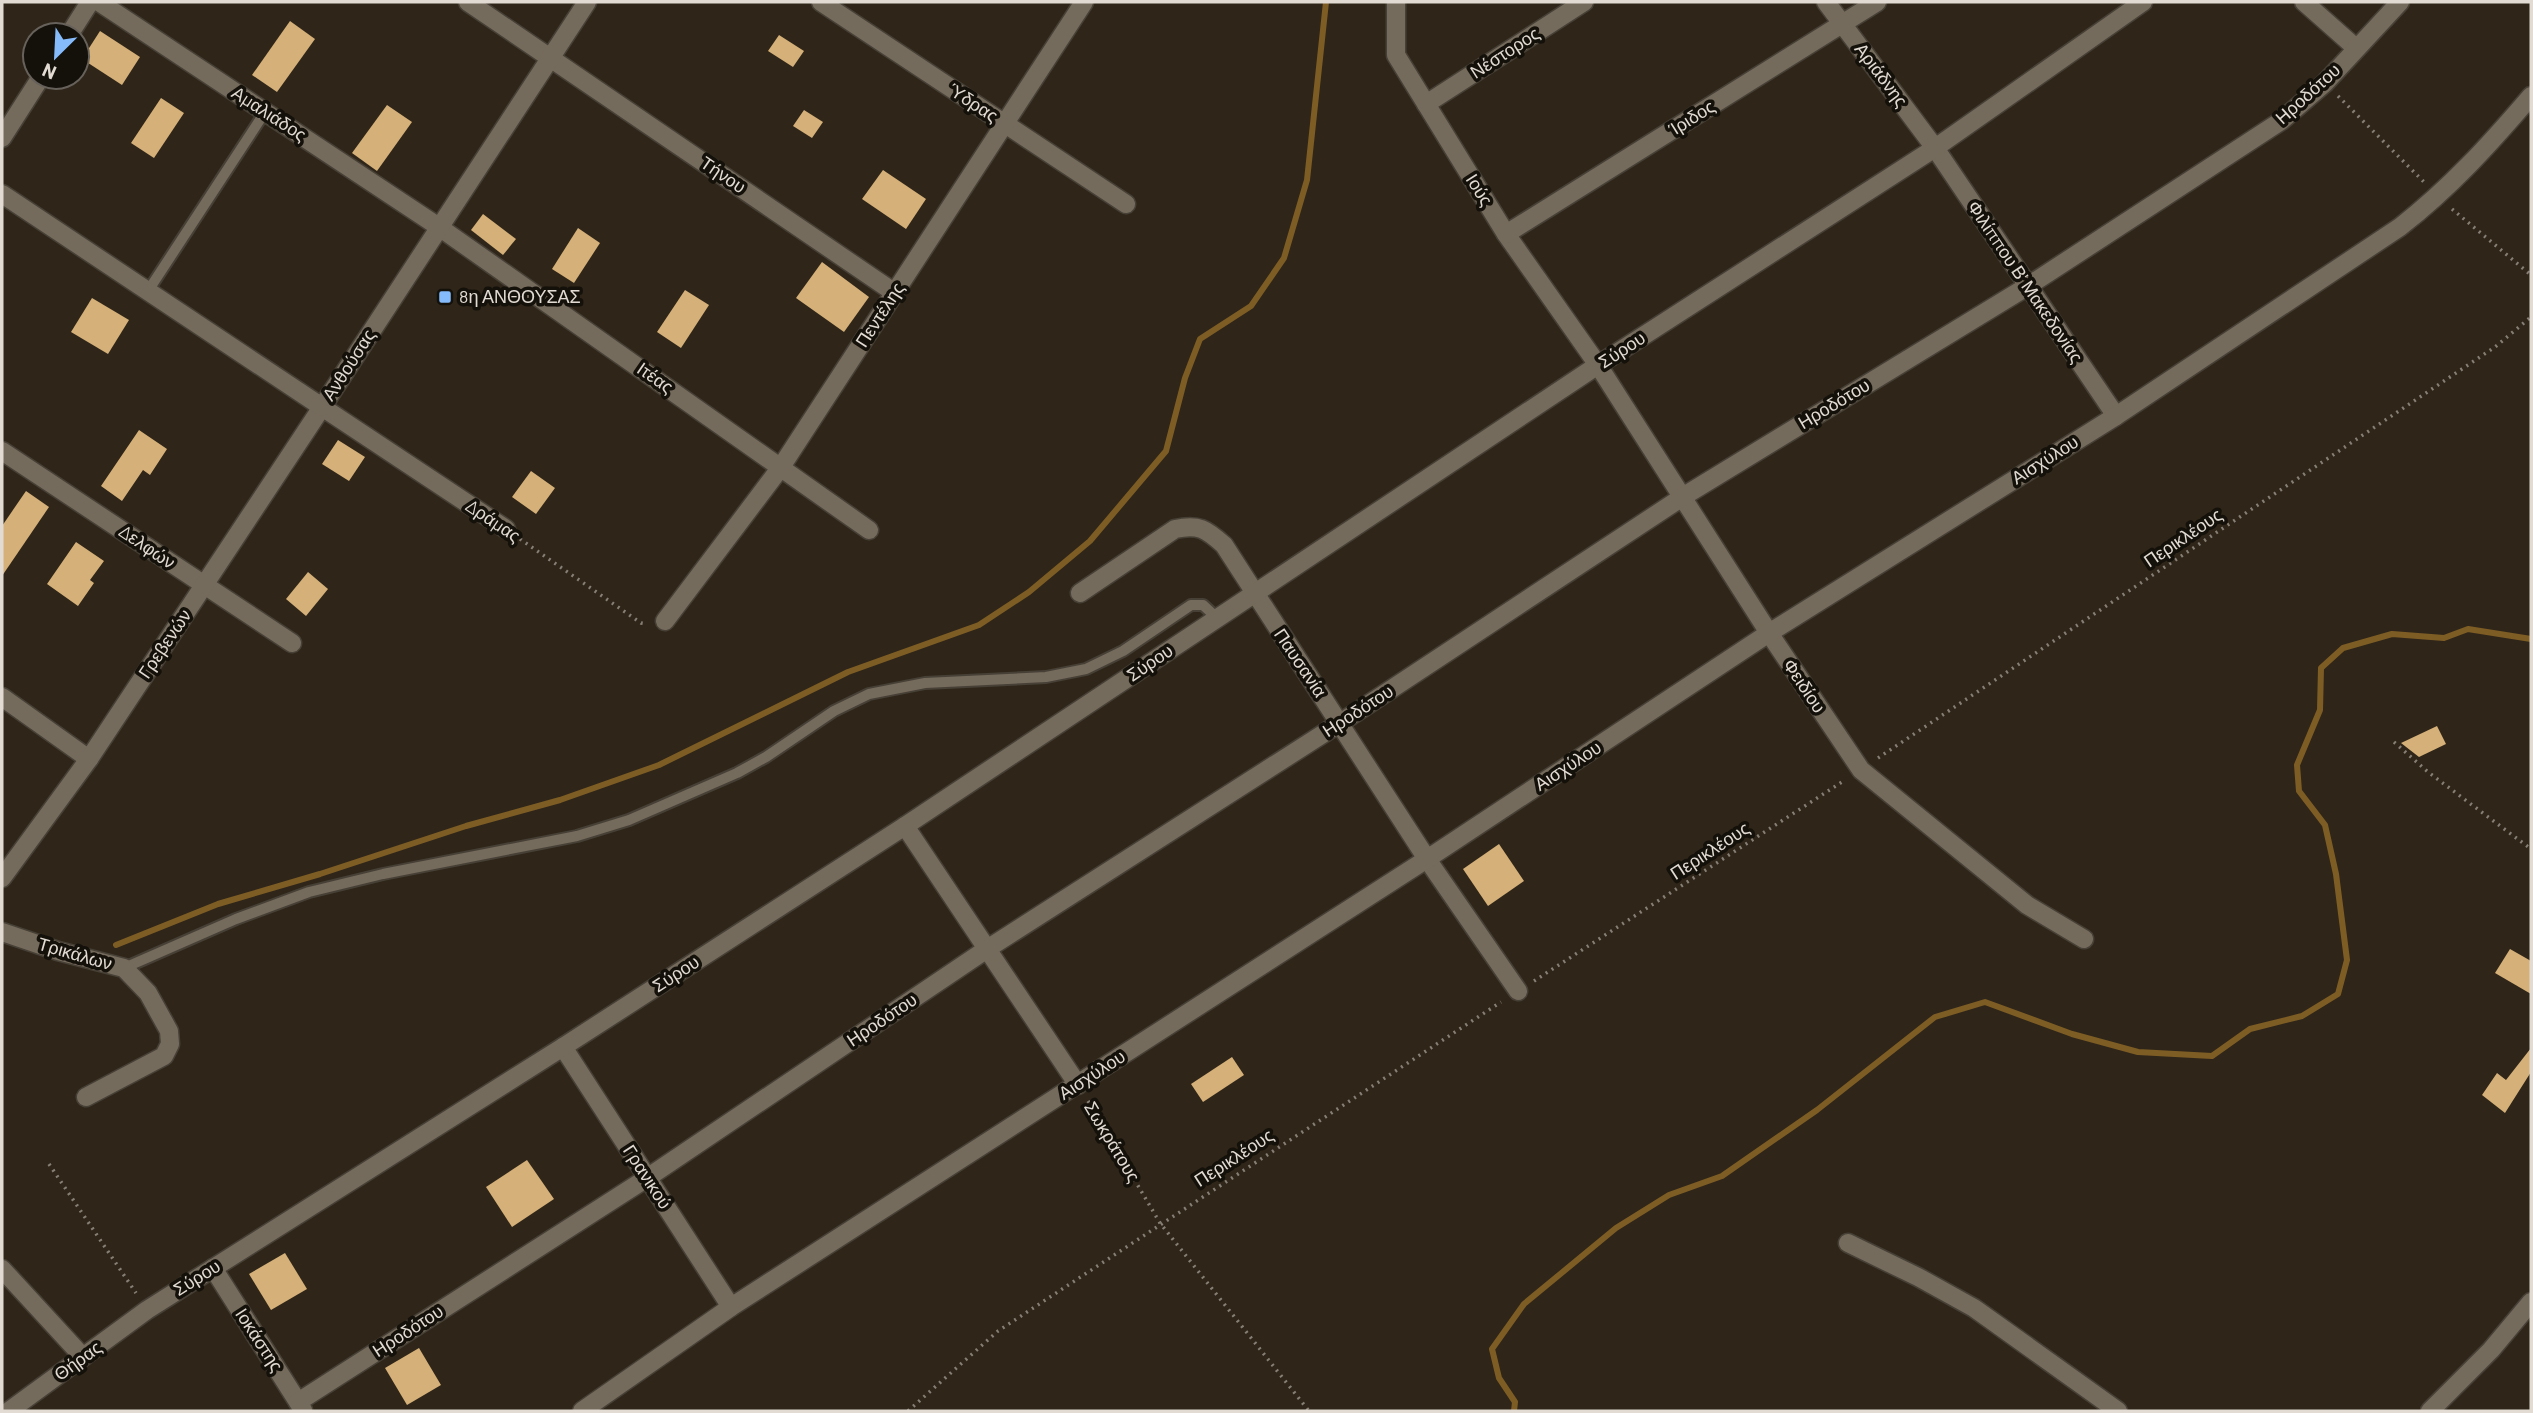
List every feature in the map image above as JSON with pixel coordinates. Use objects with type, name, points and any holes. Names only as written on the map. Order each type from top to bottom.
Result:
[{"type":"street","points":[[78,21],[90,2]]},
{"type":"street","name":"Αμαλιάδος","points":[[99,2],[439,227]]},
{"type":"street","name":"Τήνου","points":[[468,2],[895,293]]},
{"type":"street","name":"Ανθούσας","points":[[2,194],[322,407],[587,2]]},
{"type":"street","name":"Ύδρας","points":[[821,2],[1126,204]]},
{"type":"street","name":"Πεντέλης","points":[[665,621],[781,467],[1084,2]]},
{"type":"street","name":"Ιούς","points":[[1396,2],[1396,55],[1506,234],[1598,365]]},
{"type":"street","name":"Νέστορος","points":[[1426,104],[1584,2]]},
{"type":"street","name":"Αριάδνης","points":[[1826,2],[1935,148]]},
{"type":"street","name":"Ίριδος","points":[[1506,234],[1877,2]]},
{"type":"street","name":"Σύρου","points":[[147,1310],[563,1047],[905,826],[1598,365],[1935,148],[2143,2]]},
{"type":"street","points":[[2304,2],[2356,48]]},
{"type":"street","name":"Ηροδότου","points":[[301,1406],[648,1178],[987,949],[1340,723],[1684,496],[2028,286],[2281,121],[2325,83],[2400,2]]},
{"type":"street","points":[[2,138],[32,91]]},
{"type":"street","name":"Αισχύλου","points":[[582,1411],[731,1307],[1427,859],[1769,633],[2116,416],[2400,227],[2438,197],[2490,145],[2531,96]]},
{"type":"street","name":"Φιλίππου Β' Μακεδονίας","points":[[1935,148],[2116,416]]},
{"type":"street","name":"Ιτέας","points":[[439,227],[869,530]]},
{"type":"street","name":"Φειδίου","points":[[1598,365],[1769,633],[1861,770],[2028,905],[2084,939]]},
{"type":"street","name":"Δράμας","points":[[322,407],[506,529]]},
{"type":"street","name":"Γρεβενών","points":[[2,878],[89,759],[322,407]]},
{"type":"street","name":"Δελφών","points":[[2,451],[292,643]]},
{"type":"street","name":"Παυσανία","points":[[1080,593],[1175,529],[1192,525],[1208,531],[1224,545],[1427,859],[1518,991]]},
{"type":"street","points":[[2,697],[89,759]]},
{"type":"street","name":"Σωκράτους","points":[[905,826],[1078,1084]]},
{"type":"street","name":"Τρικάλων","points":[[2,932],[124,968],[148,993],[169,1031],[170,1044],[164,1056],[86,1097]]},
{"type":"street","name":"Γρανικού","points":[[563,1047],[731,1307]]},
{"type":"street","points":[[1849,1243],[1974,1308],[2118,1411]]},
{"type":"street","name":"Ιοκάστης","points":[[213,1268],[301,1406]]},
{"type":"street","points":[[2,1269],[83,1357]]},
{"type":"street","points":[[2430,1411],[2491,1350],[2531,1302]]},
{"type":"street","name":"Θήρας","points":[[9,1411],[147,1310]]},
{"type":"lane","points":[[148,292],[265,112]]},
{"type":"lane","points":[[124,968],[236,919],[309,892],[383,874],[545,844],[616,825],[737,774],[834,711],[869,694],[925,683],[1066,674],[1105,661],[1191,605],[1203,606],[1217,618]]},
{"type":"path","name":"Περικλέους","points":[[908,1411],[998,1331],[1160,1223],[1861,770],[2495,347],[2531,317]]},
{"type":"path","name":"Δράμας","points":[[506,529],[640,623],[653,626],[665,621]]},
{"type":"path","points":[[2394,742],[2428,772],[2531,849]]},
{"type":"path","name":"Σωκράτους","points":[[1078,1084],[1160,1223],[1309,1411]]},
{"type":"path","points":[[49,1164],[147,1310]]},
{"type":"building","points":[[290,21],[315,39],[277,92],[252,75]]},
{"type":"building","points":[[100,31],[140,57],[122,85],[91,65],[91,45]]},
{"type":"building","points":[[779,35],[804,51],[793,67],[768,51]]},
{"type":"building","points":[[161,98],[184,113],[154,158],[131,143]]},
{"type":"building","points":[[387,105],[412,122],[377,171],[352,153]]},
{"type":"building","points":[[804,110],[823,122],[812,138],[793,126]]},
{"type":"building","points":[[883,170],[926,199],[906,229],[862,199]]},
{"type":"building","points":[[483,214],[516,239],[503,255],[471,230]]},
{"type":"building","points":[[578,228],[600,243],[574,283],[552,269]]},
{"type":"building","points":[[822,262],[869,297],[844,332],[796,298]]},
{"type":"building","points":[[685,290],[709,305],[681,348],[657,332]]},
{"type":"building","points":[[92,298],[129,320],[108,354],[71,332]]},
{"type":"building","points":[[139,430],[167,449],[150,475],[143,470],[122,501],[101,486]]},
{"type":"building","points":[[338,440],[365,457],[349,481],[322,464]]},
{"type":"building","points":[[531,471],[555,488],[536,514],[512,497]]},
{"type":"building","points":[[26,491],[49,507],[2,576],[2,526]]},
{"type":"building","points":[[76,542],[104,561],[90,580],[94,583],[78,606],[47,584]]},
{"type":"building","points":[[308,572],[328,589],[306,616],[286,599]]},
{"type":"building","points":[[2437,726],[2446,744],[2419,757],[2401,743]]},
{"type":"building","points":[[1499,844],[1524,881],[1488,906],[1463,869]]},
{"type":"building","points":[[2510,949],[2531,961],[2531,994],[2495,973]]},
{"type":"building","points":[[2531,1048],[2531,1072],[2505,1113],[2482,1095],[2497,1073],[2506,1080]]},
{"type":"building","points":[[1232,1057],[1244,1075],[1203,1102],[1191,1084]]},
{"type":"building","points":[[527,1160],[554,1199],[512,1227],[486,1187]]},
{"type":"building","points":[[285,1253],[307,1289],[271,1310],[249,1274]]},
{"type":"building","points":[[419,1348],[441,1385],[407,1405],[385,1368]]},
{"type":"waterway","points":[[116,945],[218,904],[466,826],[560,800],[659,765],[848,672],[979,625],[1029,592],[1090,541],[1166,451],[1185,378],[1200,339],[1251,306],[1284,258],[1307,180],[1326,2]]},
{"type":"waterway","points":[[1514,1411],[1515,1402],[1499,1378],[1492,1349],[1524,1304],[1616,1228],[1669,1195],[1722,1176],[1817,1110],[1935,1017],[1985,1002],[2072,1034],[2138,1052],[2212,1056],[2250,1029],[2302,1016],[2338,994],[2347,960],[2336,874],[2325,825],[2299,791],[2297,765],[2320,710],[2321,668],[2343,648],[2392,634],[2444,638],[2468,629],[2531,639]]},
{"type":"place","name":"8η ΑΝΘΟΥΣΑΣ","points":[[445,297]]}]
